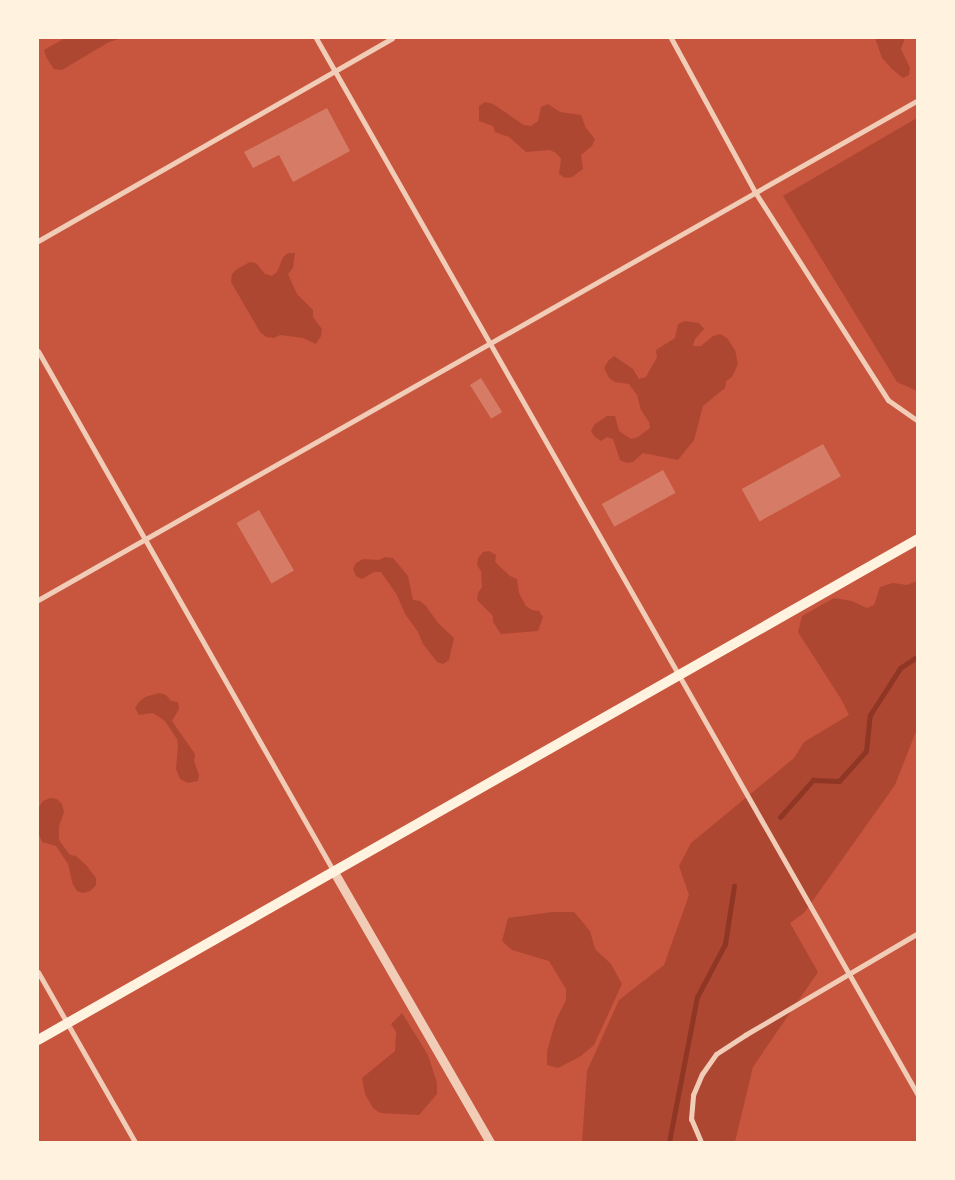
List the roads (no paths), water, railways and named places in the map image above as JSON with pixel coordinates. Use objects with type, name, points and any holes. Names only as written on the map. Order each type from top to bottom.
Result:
[{"type":"main road","points":[[38,1040],[918,539]]},
{"type":"street","points":[[316,38],[918,1095]]},
{"type":"street","points":[[38,241],[392,38]]},
{"type":"street","points":[[671,38],[755,192],[888,400],[918,420]]},
{"type":"street","points":[[38,600],[918,100]]},
{"type":"street","points":[[38,351],[490,1142]]},
{"type":"street","points":[[701,1142],[691,1119],[691,1111],[696,1088],[710,1061],[745,1035],[918,933]]},
{"type":"street","points":[[38,972],[135,1142]]},
{"type":"waterway","points":[[780,817],[813,780],[839,781],[866,751],[870,715],[900,668],[918,656]]},
{"type":"waterway","points":[[669,1142],[697,997],[725,944],[734,886]]}]
